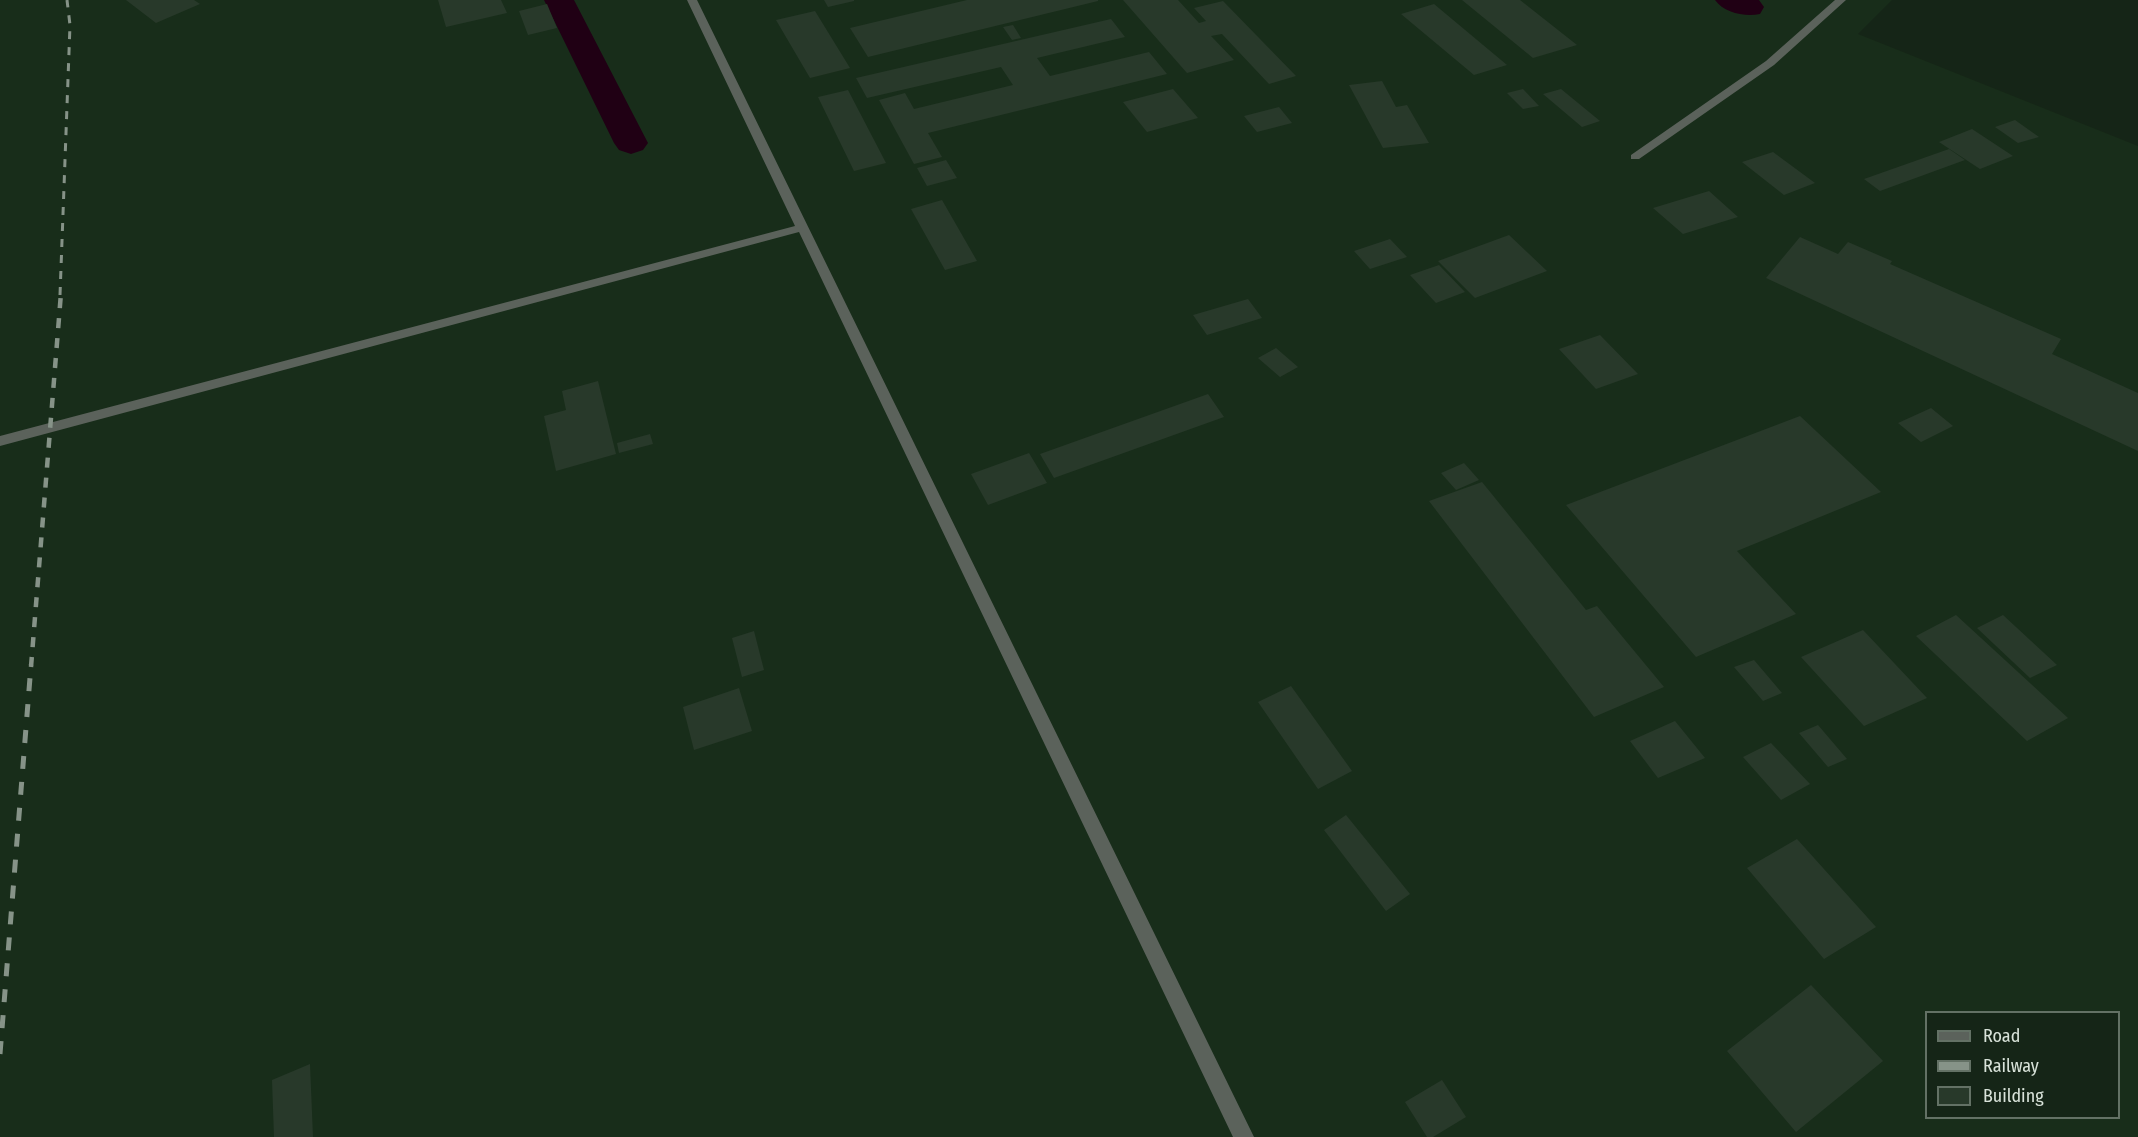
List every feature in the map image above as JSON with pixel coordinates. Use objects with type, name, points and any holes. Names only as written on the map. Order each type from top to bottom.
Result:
[{"type":"street","points":[[692,0],[1244,1137]]},
{"type":"street","points":[[1635,157],[1770,63],[1841,0]]},
{"type":"street","points":[[0,441],[801,228]]},
{"type":"shaded area","points":[[0,0],[1892,0],[1858,34],[2138,146],[2138,1137],[0,1137]]},
{"type":"building","points":[[126,0],[194,0],[200,4],[156,23]]},
{"type":"building","points":[[438,0],[501,0],[507,13],[446,27]]},
{"type":"building","points":[[824,0],[854,0],[854,1],[828,7]]},
{"type":"building","points":[[967,0],[1098,1],[868,57],[850,28]]},
{"type":"building","points":[[1123,0],[1178,0],[1199,23],[1206,21],[1194,8],[1223,1],[1296,76],[1269,84],[1222,34],[1211,36],[1234,60],[1187,73]]},
{"type":"building","points":[[1462,0],[1520,0],[1577,45],[1533,58]]},
{"type":"building","points":[[547,4],[557,28],[528,35],[519,11]]},
{"type":"building","points":[[1434,4],[1507,65],[1474,75],[1401,14]]},
{"type":"building","points":[[815,11],[850,68],[810,78],[776,20]]},
{"type":"building","points":[[1111,19],[1125,37],[1037,58],[1050,76],[1149,52],[1167,74],[928,133],[942,157],[914,164],[879,100],[905,93],[914,109],[1013,85],[1001,67],[867,98],[856,78]]},
{"type":"building","points":[[1013,25],[1021,38],[1012,40],[1003,27]]},
{"type":"building","points":[[1382,81],[1396,107],[1407,105],[1429,143],[1383,148],[1349,85]]},
{"type":"building","points":[[1173,89],[1198,118],[1147,132],[1123,102]]},
{"type":"building","points":[[1523,89],[1539,106],[1523,109],[1507,93]]},
{"type":"building","points":[[1561,89],[1600,121],[1582,127],[1543,94]]},
{"type":"building","points":[[848,90],[886,163],[854,171],[818,97]]},
{"type":"building","points":[[1279,107],[1292,123],[1257,132],[1244,116]]},
{"type":"building","points":[[2015,120],[2039,137],[2018,143],[1995,127]]},
{"type":"building","points":[[1972,129],[2013,156],[1980,169],[1939,142]]},
{"type":"building","points":[[1949,149],[1965,160],[1880,191],[1864,179]]},
{"type":"building","points":[[1773,152],[1815,183],[1784,195],[1742,162]]},
{"type":"building","points":[[946,160],[957,178],[927,186],[917,168]]},
{"type":"building","points":[[1709,191],[1738,217],[1683,234],[1653,208]]},
{"type":"building","points":[[942,200],[977,261],[945,270],[911,209]]},
{"type":"building","points":[[1509,235],[1547,271],[1475,298],[1438,261]]},
{"type":"building","points":[[1800,237],[1838,254],[1848,242],[1892,261],[1890,264],[2061,339],[2052,354],[2138,393],[2138,451],[1766,278]]},
{"type":"building","points":[[1390,239],[1407,257],[1370,269],[1354,251]]},
{"type":"building","points":[[1439,265],[1465,292],[1436,303],[1410,275]]},
{"type":"building","points":[[1248,299],[1262,318],[1207,335],[1193,315]]},
{"type":"building","points":[[1600,335],[1638,374],[1596,389],[1559,349]]},
{"type":"building","points":[[1276,348],[1298,367],[1280,377],[1258,358]]},
{"type":"building","points":[[598,381],[616,454],[556,471],[544,416],[566,410],[562,391]]},
{"type":"building","points":[[1208,394],[1224,417],[1054,478],[1040,454]]},
{"type":"building","points":[[1931,408],[1953,426],[1921,442],[1898,423]]},
{"type":"building","points":[[1800,416],[1881,492],[1737,551],[1796,614],[1696,657],[1566,505]]},
{"type":"building","points":[[650,434],[653,444],[619,453],[617,443]]},
{"type":"building","points":[[1029,453],[1047,483],[988,505],[971,474]]},
{"type":"building","points":[[1464,463],[1479,480],[1456,490],[1441,473]]},
{"type":"building","points":[[1482,482],[1586,610],[1597,606],[1664,687],[1594,717],[1429,501]]},
{"type":"building","points":[[1956,615],[2068,718],[2027,741],[1916,636]]},
{"type":"building","points":[[2003,615],[2057,665],[2030,678],[1977,628]]},
{"type":"building","points":[[1863,630],[1927,698],[1864,726],[1801,657]]},
{"type":"building","points":[[754,631],[764,670],[742,677],[732,638]]},
{"type":"building","points":[[1754,660],[1782,693],[1763,701],[1734,667]]},
{"type":"building","points":[[1291,686],[1352,771],[1318,789],[1258,702]]},
{"type":"building","points":[[739,688],[752,731],[694,750],[683,707]]},
{"type":"building","points":[[1675,721],[1705,758],[1658,778],[1630,741]]},
{"type":"building","points":[[1818,725],[1847,759],[1828,767],[1799,733]]},
{"type":"building","points":[[1771,743],[1810,784],[1781,800],[1743,757]]},
{"type":"building","points":[[1346,815],[1410,894],[1386,911],[1324,830]]},
{"type":"building","points":[[1797,839],[1876,927],[1824,959],[1747,868]]},
{"type":"building","points":[[1811,985],[1883,1061],[1796,1132],[1727,1051]]},
{"type":"building","points":[[310,1064],[313,1137],[274,1137],[272,1080]]},
{"type":"building","points":[[1442,1080],[1466,1117],[1433,1137],[1427,1137],[1405,1102]]},
{"type":"waterway","points":[[559,0],[631,143]]},
{"type":"waterway","points":[[1730,0],[1749,7]]},
{"type":"railway","points":[[60,295],[70,25],[67,0]]},
{"type":"railway","points":[[31,667],[61,293]]},
{"type":"railway","points":[[0,1054],[31,665]]}]
